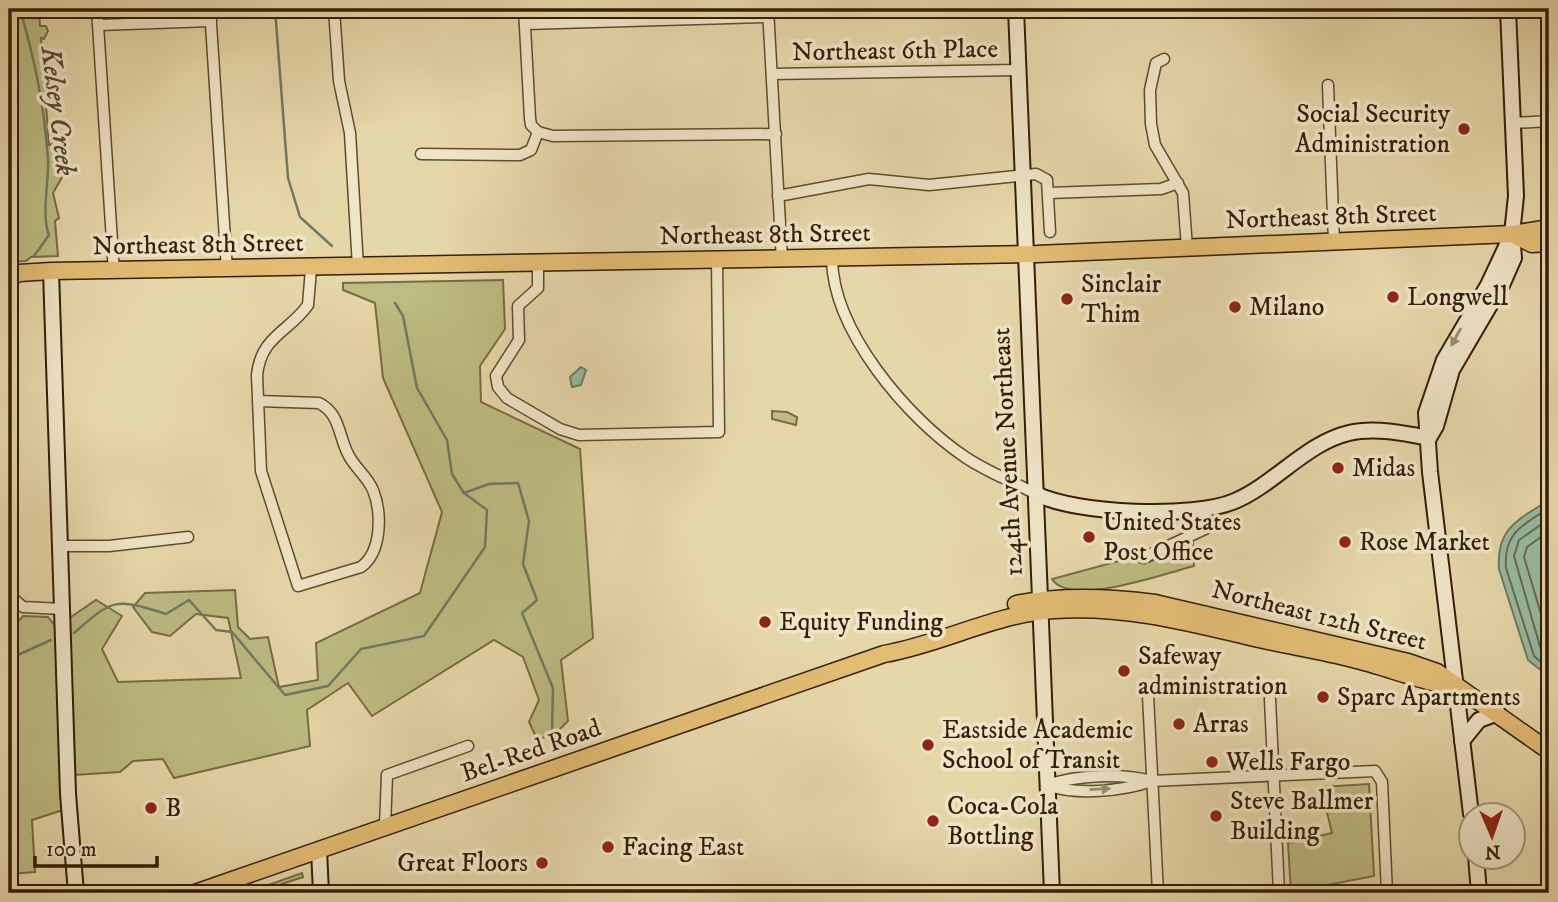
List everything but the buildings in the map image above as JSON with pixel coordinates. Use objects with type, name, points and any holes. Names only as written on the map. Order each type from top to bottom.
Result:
[{"type":"main road","name":"Northeast 8th Street","points":[[12,273],[1024,254],[1512,234],[1549,228]]},
{"type":"main road","name":"Northeast 8th Street","points":[[1512,234],[1532,244],[1549,243]]},
{"type":"main road","name":"Northeast 12th Street","points":[[1039,606],[1095,603],[1144,613],[1199,618],[1350,658],[1435,684],[1456,687],[1549,751]]},
{"type":"main road","name":"Bel-Red Road","points":[[195,893],[884,654],[907,650],[1039,606]]},
{"type":"main road","name":"Northeast 12th Street","points":[[1500,715],[1509,714],[1549,738]]},
{"type":"street","points":[[97,9],[114,272]]},
{"type":"street","points":[[210,9],[227,270]]},
{"type":"street","points":[[334,9],[338,81],[350,133],[358,267]]},
{"type":"street","points":[[524,9],[530,118],[531,125],[538,132],[553,136],[776,134]]},
{"type":"street","name":"124th Avenue Northeast","points":[[1016,9],[1052,893]]},
{"type":"street","points":[[1469,800],[1426,413],[1437,374],[1488,285],[1512,234],[1516,196],[1507,9]]},
{"type":"street","points":[[525,24],[768,13],[782,260]]},
{"type":"street","points":[[99,25],[211,21]]},
{"type":"street","points":[[1164,59],[1156,63],[1152,75],[1151,124],[1156,145],[1178,183],[1184,200],[1187,248]]},
{"type":"street","name":"Northeast 6th Place","points":[[772,74],[1018,70]]},
{"type":"street","points":[[1328,85],[1334,242]]},
{"type":"street","points":[[1513,123],[1549,121]]},
{"type":"street","points":[[421,154],[525,155],[531,150],[538,132]]},
{"type":"street","points":[[778,196],[869,179],[912,186],[1022,175],[1044,177],[1049,193],[1050,232]]},
{"type":"street","points":[[1049,193],[1161,189],[1178,183]]},
{"type":"street","points":[[832,258],[833,280],[858,340],[896,396],[965,456],[1049,500],[1125,511],[1202,509],[1240,499],[1322,444],[1349,433],[1380,431],[1429,438]]},
{"type":"street","points":[[538,264],[538,288],[518,306],[519,340],[496,376],[498,387],[507,398],[560,429],[579,435],[719,432],[717,260]]},
{"type":"street","points":[[258,401],[309,401],[326,406],[336,418],[349,456],[366,478],[376,501],[376,546],[368,562],[361,568],[298,586],[264,483],[258,401],[257,375],[260,360],[273,336],[308,304],[311,269]]},
{"type":"street","points":[[51,271],[68,794],[76,893]]},
{"type":"street","points":[[1143,558],[1209,527],[1202,509]]},
{"type":"street","points":[[59,546],[109,546],[188,537]]},
{"type":"street","points":[[9,595],[23,607],[62,609]]},
{"type":"street","points":[[1148,695],[1158,893]]},
{"type":"street","points":[[1270,699],[1279,893]]},
{"type":"street","points":[[1462,741],[1479,720],[1500,715]]},
{"type":"street","points":[[386,827],[387,775],[468,746]]},
{"type":"street","points":[[1047,785],[1064,790],[1134,787],[1152,781],[1371,771],[1378,774],[1382,782],[1387,891],[1343,893]]},
{"type":"street","points":[[319,850],[321,893]]},
{"type":"street","points":[[1477,870],[1479,893]]},
{"type":"shaded area","points":[[9,9],[39,9],[40,26],[46,26],[48,31],[44,39],[41,38],[49,145],[61,140],[66,158],[53,159],[54,165],[65,172],[53,193],[59,218],[55,221],[58,256],[31,257],[26,261],[9,262]]},
{"type":"shaded area","points":[[503,280],[505,329],[480,366],[481,402],[580,449],[593,638],[561,660],[568,721],[554,735],[537,739],[529,722],[539,700],[523,657],[494,640],[372,716],[348,683],[307,710],[310,746],[174,778],[163,759],[133,761],[120,772],[75,775],[68,619],[96,600],[122,616],[102,649],[118,682],[241,678],[228,618],[196,614],[170,636],[152,632],[133,607],[145,593],[235,590],[238,627],[250,639],[268,637],[279,687],[318,680],[316,643],[420,593],[442,512],[383,378],[375,303],[343,290],[343,283]]},
{"type":"shaded area","points":[[772,411],[787,412],[797,417],[796,425],[772,419]]},
{"type":"shaded area","points":[[1193,543],[1194,566],[1141,581],[1078,590],[1062,587],[1052,579],[1126,559],[1149,562]]},
{"type":"shaded area","points":[[23,616],[48,617],[56,627],[63,810],[32,820],[35,872],[9,874],[9,631]]},
{"type":"shaded area","points":[[1369,784],[1374,876],[1291,892],[1288,843],[1332,833],[1321,787]]},
{"type":"shaded area","points":[[302,873],[303,877],[255,893],[254,890]]},
{"type":"water","points":[[581,367],[586,370],[581,385],[572,387],[570,377]]},
{"type":"water","points":[[1549,500],[1549,690],[1543,685],[1543,672],[1528,660],[1499,569],[1499,555],[1505,534],[1511,527]]},
{"type":"waterway","name":"Kelsey Creek","points":[[20,9],[38,83],[48,159],[45,208],[49,235],[34,256]]},
{"type":"waterway","points":[[275,9],[288,178],[300,217],[332,246]]},
{"type":"waterway","points":[[395,303],[403,316],[417,388],[447,440],[452,474],[464,493],[489,484],[518,483],[529,521],[523,564],[537,600],[522,613],[553,688],[552,734]]},
{"type":"waterway","points":[[74,633],[98,613],[116,604],[136,605],[166,614],[189,600],[216,630],[232,632],[285,695],[328,686],[361,649],[424,636],[485,547],[487,510],[464,493]]},
{"type":"waterway","points":[[9,659],[51,640]]},
{"type":"place","name":"Social Security Administration","points":[[1464,129]]},
{"type":"place","name":"Longwell","points":[[1393,297]]},
{"type":"place","name":"Sinclair Thim","points":[[1067,299]]},
{"type":"place","name":"Milano","points":[[1235,307]]},
{"type":"place","name":"Midas","points":[[1338,468]]},
{"type":"place","name":"United States Post Office","points":[[1089,537]]},
{"type":"place","name":"Rose Market","points":[[1345,542]]},
{"type":"place","name":"Equity Funding","points":[[765,622]]},
{"type":"place","name":"Safeway administration","points":[[1124,671]]},
{"type":"place","name":"Sparc Apartments","points":[[1323,697]]},
{"type":"place","name":"Arras","points":[[1179,724]]},
{"type":"place","name":"Eastside Academic School of Transit","points":[[928,745]]},
{"type":"place","name":"Wells Fargo","points":[[1212,762]]},
{"type":"place","name":"B","points":[[151,808]]},
{"type":"place","name":"Steve Ballmer Building","points":[[1216,816]]},
{"type":"place","name":"Coca-Cola Bottling","points":[[933,821]]},
{"type":"place","name":"Facing East","points":[[608,847]]},
{"type":"place","name":"Great Floors","points":[[542,863]]}]
